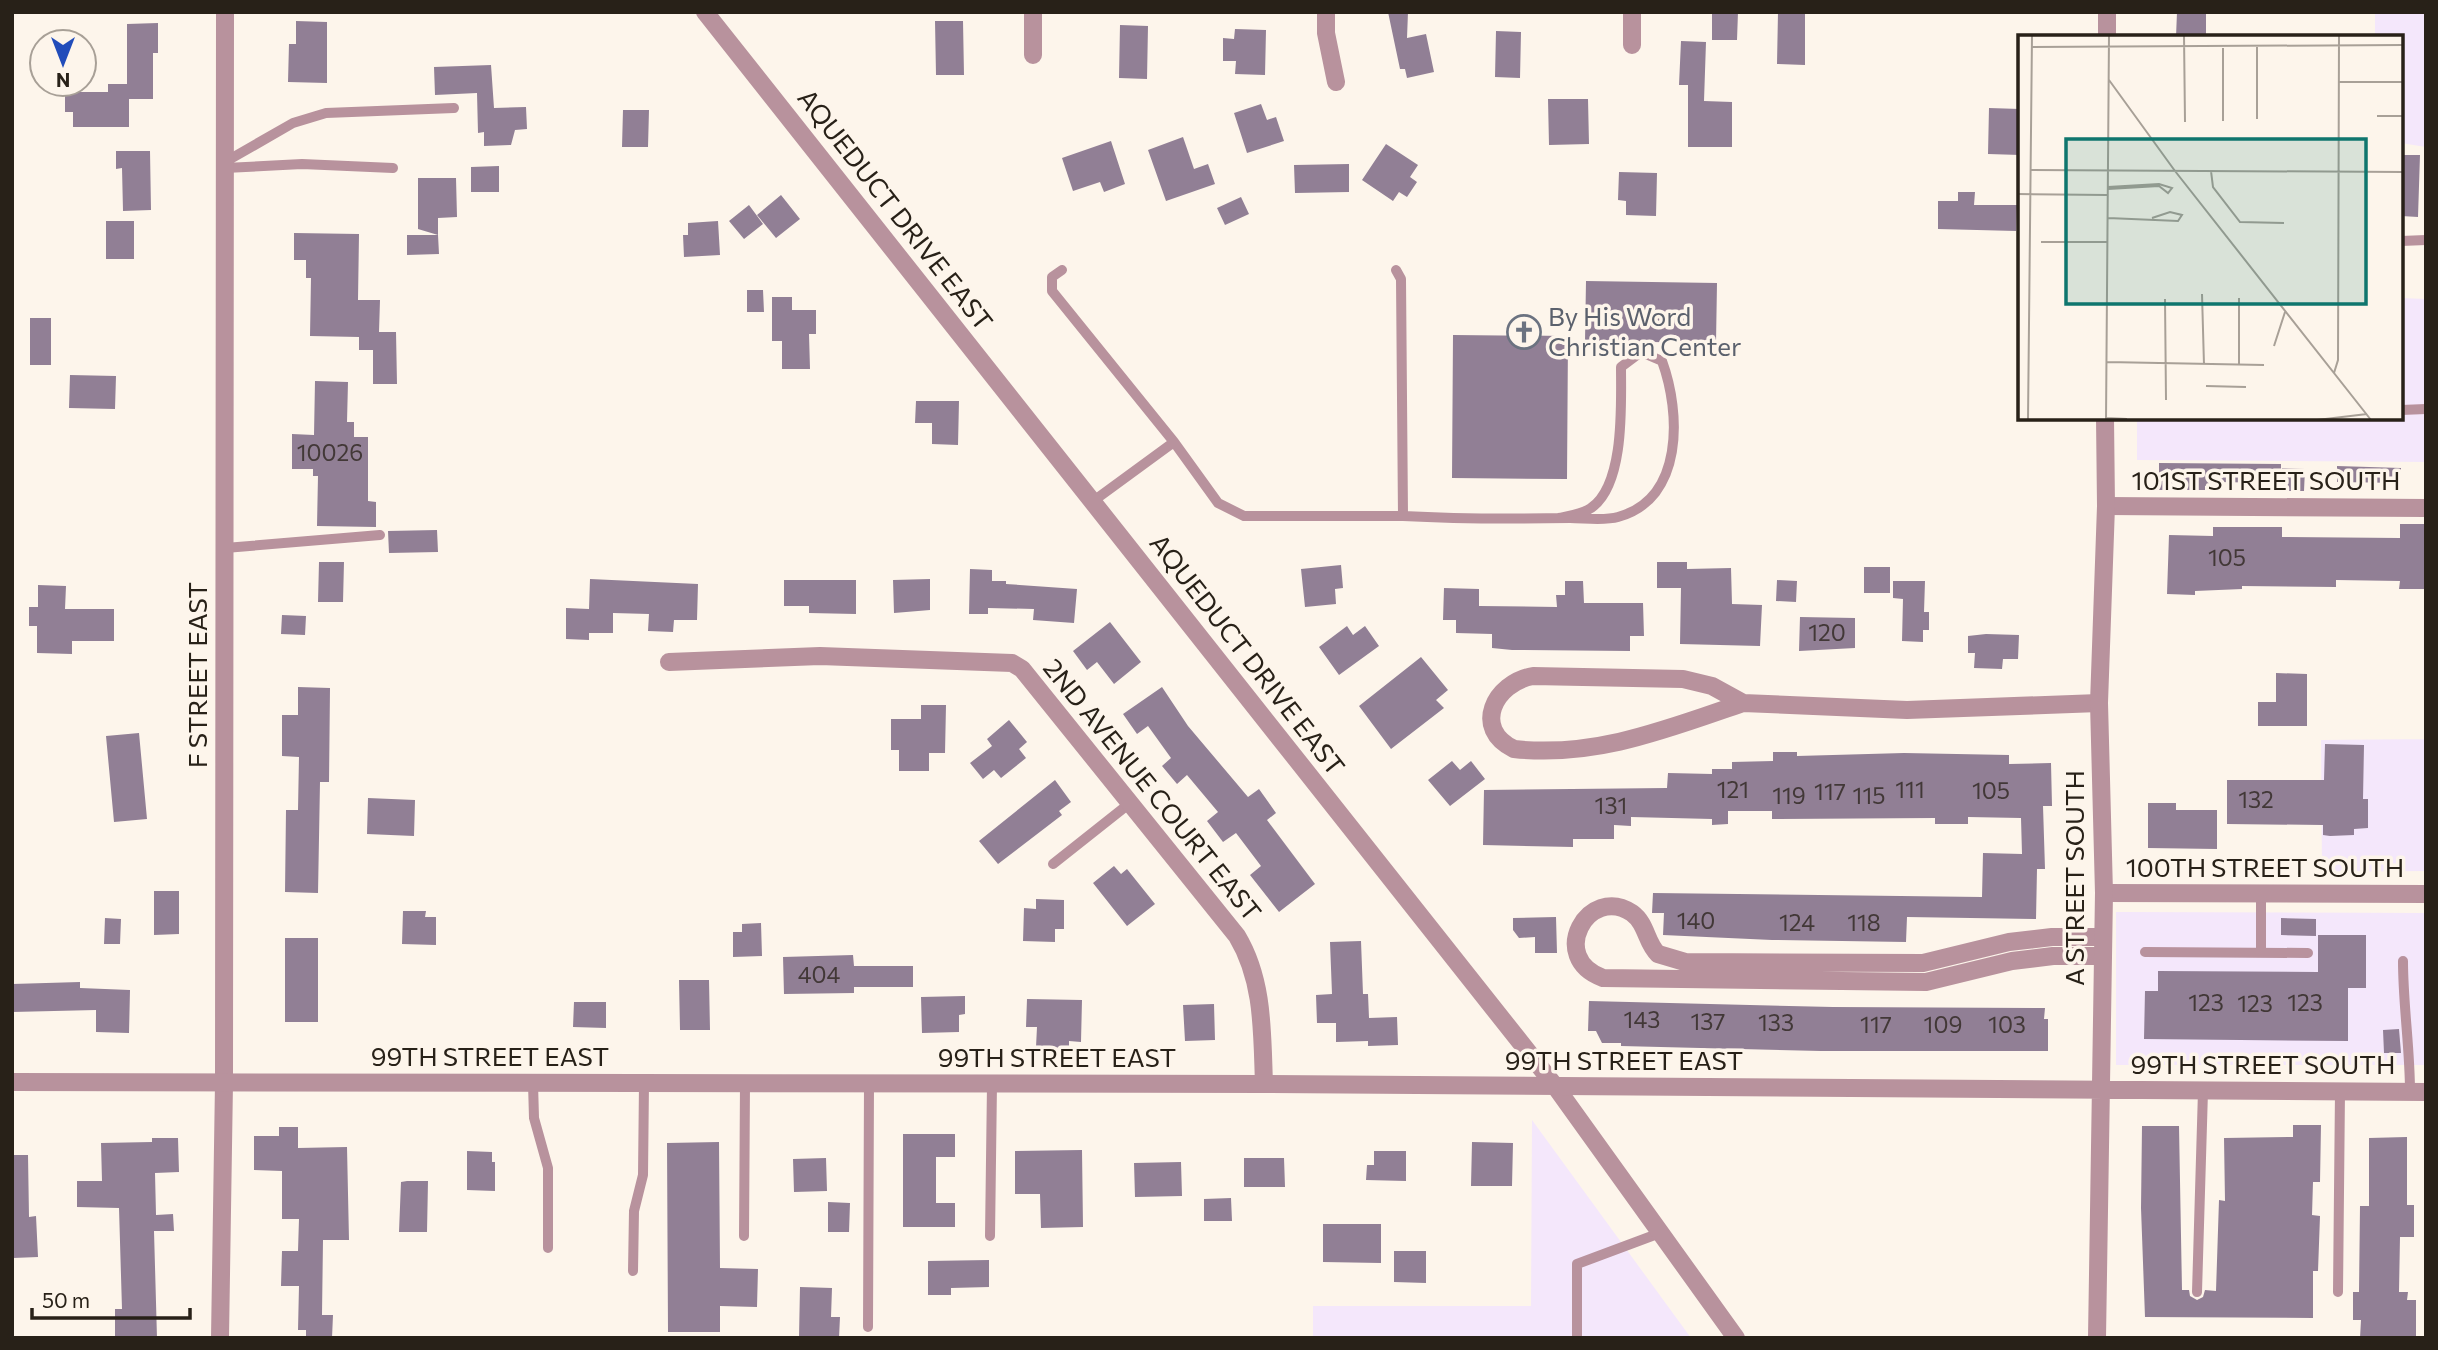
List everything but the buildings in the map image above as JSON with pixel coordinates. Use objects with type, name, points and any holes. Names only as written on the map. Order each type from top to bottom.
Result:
[{"type":"street","name":"F STREET EAST","points":[[220,1338],[224,1083],[225,12]]},
{"type":"street","name":"AQUEDUCT DRIVE EAST","points":[[705,12],[1555,1086],[1736,1338]]},
{"type":"street","points":[[1033,12],[1033,55]]},
{"type":"street","points":[[1326,12],[1326,33],[1336,82]]},
{"type":"street","points":[[1632,12],[1632,45]]},
{"type":"street","points":[[2107,12],[2107,35]]},
{"type":"street","name":"A STREET SOUTH","points":[[2097,1338],[2104,893],[2099,703],[2106,506],[2105,420]]},
{"type":"street","name":"101ST STREET SOUTH","points":[[2106,506],[2426,508]]},
{"type":"street","name":"2ND AVENUE COURT EAST","points":[[669,662],[820,656],[1012,663],[1023,669],[1248,955],[1261,1014],[1264,1084]]},
{"type":"street","points":[[1743,703],[1712,686],[1683,679],[1533,676],[1518,678],[1505,686],[1495,699],[1493,724],[1503,744],[1514,749],[1594,748],[1636,740],[1743,703],[1907,710],[2099,703]]},
{"type":"street","name":"100TH STREET SOUTH","points":[[2104,893],[2426,894]]},
{"type":"street","points":[[2103,937],[2052,937],[2009,942],[1923,963],[1685,962],[1658,954],[1637,917],[1620,908],[1610,907],[1584,919],[1576,945],[1581,962],[1594,975],[1602,978],[1684,981],[1926,982],[2012,961],[2053,956],[2103,956]]},
{"type":"street","name":"99TH STREET EAST","points":[[12,1082],[1264,1084],[2101,1091]]},
{"type":"street","name":"99TH STREET SOUTH","points":[[2101,1091],[2418,1092]]},
{"type":"lane","points":[[225,165],[293,123],[326,113],[454,108]]},
{"type":"lane","points":[[225,165],[302,164],[393,168]]},
{"type":"lane","points":[[2403,241],[2426,240]]},
{"type":"lane","points":[[1062,270],[1052,277],[1052,291],[1174,442],[1218,503],[1244,516],[1559,518],[1617,517],[1647,503],[1668,475],[1674,434],[1670,383],[1662,361],[1641,352],[1621,367],[1620,424],[1613,477],[1591,508],[1559,518]]},
{"type":"lane","points":[[1396,270],[1401,279],[1403,516]]},
{"type":"lane","points":[[2403,410],[2426,409]]},
{"type":"lane","points":[[1092,502],[1174,442]]},
{"type":"lane","points":[[225,548],[380,536]]},
{"type":"lane","points":[[1053,864],[1130,803]]},
{"type":"lane","points":[[2261,894],[2262,953]]},
{"type":"lane","points":[[2145,952],[2308,953]]},
{"type":"lane","points":[[2403,961],[2403,1013],[2418,1092]]},
{"type":"lane","points":[[533,1083],[534,1118],[548,1168],[548,1248]]},
{"type":"lane","points":[[633,1271],[634,1211],[643,1175],[643,1083]]},
{"type":"lane","points":[[744,1236],[746,1083]]},
{"type":"lane","points":[[868,1327],[869,1084]]},
{"type":"lane","points":[[990,1236],[992,1084]]},
{"type":"lane","points":[[2197,1292],[2203,1091]]},
{"type":"lane","points":[[2338,1292],[2340,1091]]},
{"type":"lane","points":[[1577,1338],[1577,1264],[1660,1233]]},
{"type":"shaded area","points":[[2375,12],[2426,12],[2426,147],[2403,143],[2403,35],[2375,35]]},
{"type":"shaded area","points":[[2403,298],[2426,299],[2426,462],[2137,460],[2137,420],[2403,420]]},
{"type":"shaded area","points":[[2425,739],[2426,871],[2322,872],[2321,740]]},
{"type":"shaded area","points":[[2116,912],[2426,913],[2426,1065],[2116,1065]]},
{"type":"shaded area","points":[[2426,1115],[2426,1322],[2424,1322]]},
{"type":"shaded area","points":[[1532,1120],[1691,1338],[1313,1338],[1313,1306],[1531,1306]]},
{"type":"place","name":"By His Word Christian Center","points":[[1524,332]]}]
